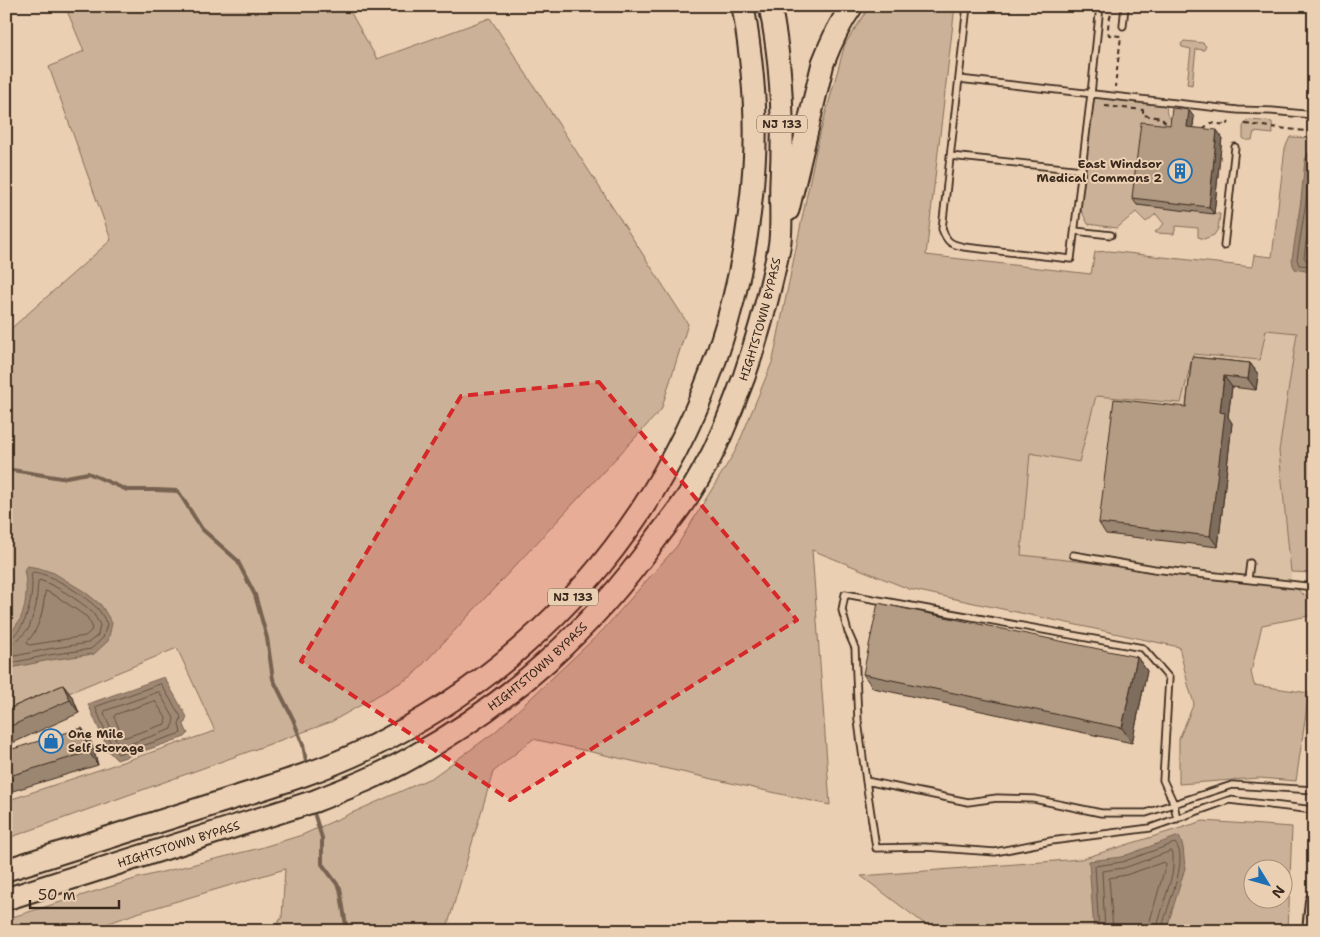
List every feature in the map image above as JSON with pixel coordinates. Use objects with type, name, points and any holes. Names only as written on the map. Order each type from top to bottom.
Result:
[{"type":"highway","name":"HIGHTSTOWN BYPASS","points":[[6,870],[294,779],[363,751],[428,716],[463,693],[501,664],[571,600],[602,564],[636,518],[680,445],[709,380],[734,301],[744,255],[754,163],[755,117],[753,82],[750,47],[743,6]]},
{"type":"highway","name":"HIGHTSTOWN BYPASS","points":[[6,899],[316,801],[362,782],[409,759],[454,733],[490,709],[533,674],[583,628],[616,592],[685,501],[710,458],[732,409],[755,346],[768,299],[780,242],[783,144],[780,71],[770,6]]},
{"type":"highway","points":[[780,242],[796,182],[823,63],[841,22],[852,6]]},
{"type":"main road","points":[[1311,931],[1314,901]]},
{"type":"lane","points":[[968,6],[942,229],[946,239],[952,244],[964,247],[1071,259],[1100,6]]},
{"type":"lane","points":[[1123,26],[1125,6]]},
{"type":"lane","points":[[959,79],[1238,110],[1314,115]]},
{"type":"lane","points":[[1224,246],[1235,147]]},
{"type":"lane","points":[[950,156],[1082,170]]},
{"type":"lane","points":[[1075,231],[1111,235]]},
{"type":"lane","points":[[1073,555],[1154,569],[1314,587]]},
{"type":"lane","points":[[1248,579],[1250,563]]},
{"type":"lane","points":[[1176,818],[1174,804],[1163,780],[1169,678],[1143,648],[845,594],[842,610],[855,648],[857,714],[876,848],[925,846],[994,852],[1051,841],[1150,828],[1229,800],[1314,810]]},
{"type":"lane","points":[[866,782],[968,802],[997,798],[1034,799],[1101,813],[1146,814],[1232,784],[1314,790]]},
{"type":"path","points":[[1113,6],[1108,32],[1109,35],[1121,36],[1113,107]]},
{"type":"path","points":[[1105,106],[1143,110],[1143,116],[1161,118],[1168,126]]},
{"type":"path","points":[[1202,129],[1210,123],[1227,125],[1229,122]]},
{"type":"path","points":[[1245,124],[1314,132]]},
{"type":"highlighted area","points":[[599,382],[797,620],[510,800],[301,661],[461,396]]},
{"type":"shaded area","points":[[65,6],[347,6],[377,59],[490,18],[688,324],[661,410],[412,676],[331,722],[6,839],[6,801],[215,731],[177,648],[6,719],[6,333],[111,240],[49,67],[84,51]]},
{"type":"shaded area","points":[[870,6],[955,6],[926,255],[1091,274],[1095,252],[1109,251],[1252,267],[1254,255],[1272,257],[1285,148],[1290,137],[1314,138],[1314,303],[1310,304],[1309,359],[1314,361],[1314,573],[1291,572],[1279,451],[1297,333],[1266,330],[1260,360],[1193,354],[1181,403],[1096,396],[1079,462],[1030,453],[1021,555],[1292,585],[1314,603],[1314,615],[1262,625],[1251,672],[1254,685],[1309,693],[1296,781],[1259,778],[1179,784],[1179,739],[1194,703],[1179,647],[909,589],[812,550],[830,805],[533,739],[493,772],[446,931],[272,931],[282,917],[285,869],[137,913],[87,931],[6,931],[6,919],[138,878],[260,848],[302,835],[433,777],[495,732],[603,630],[677,546],[736,450],[773,360],[818,141],[845,44]]},
{"type":"shaded area","points":[[1184,41],[1203,43],[1206,46],[1204,50],[1196,49],[1192,85],[1187,84],[1191,49],[1182,47],[1181,44]]},
{"type":"shaded area","points":[[1091,94],[1167,102],[1168,117],[1177,120],[1137,205],[1220,214],[1218,229],[1214,235],[1204,239],[1198,237],[1198,228],[1176,226],[1174,234],[1156,233],[1164,224],[1156,214],[1146,222],[1136,212],[1117,228],[1088,224],[1080,208]]},
{"type":"shaded area","points":[[1246,121],[1272,122],[1273,134],[1254,132],[1252,140],[1245,140],[1243,138],[1243,127]]},
{"type":"shaded area","points":[[1266,330],[1297,333],[1279,451],[1292,585],[1020,556],[1030,453],[1089,419],[1096,396],[1181,403],[1192,354],[1260,360]]},
{"type":"shaded area","points":[[1203,821],[1292,827],[1291,860],[1242,860],[1242,910],[1289,910],[1288,931],[934,931],[861,876],[1081,859]]},
{"type":"water","points":[[1314,149],[1314,271],[1310,272],[1295,269],[1292,259],[1305,160]]},
{"type":"water","points":[[27,566],[54,573],[85,592],[101,605],[112,623],[108,641],[94,654],[6,669],[6,636],[16,626],[23,612],[26,590],[24,570]]},
{"type":"water","points":[[164,677],[187,717],[184,725],[188,734],[185,737],[117,760],[109,752],[88,704]]},
{"type":"water","points":[[1179,836],[1183,847],[1185,868],[1166,931],[1094,931],[1089,861],[1121,857]]},
{"type":"building","name":"East Windsor Medical Commons 2","points":[[1172,108],[1189,110],[1187,127],[1217,130],[1209,207],[1132,198],[1141,122],[1170,125]]},
{"type":"building","points":[[1192,357],[1250,363],[1248,379],[1224,376],[1220,412],[1225,413],[1210,536],[1099,523],[1114,399],[1186,407]]},
{"type":"building","points":[[878,603],[1137,657],[1122,728],[863,674]]},
{"type":"building","points":[[63,685],[70,700],[6,728],[6,710]]},
{"type":"building","points":[[82,728],[89,752],[6,777],[6,751]]},
{"type":"waterway","points":[[6,469],[61,478],[88,473],[127,490],[178,491],[202,529],[237,560],[255,595],[267,638],[273,679],[293,719],[303,745],[306,761]]},
{"type":"waterway","points":[[315,816],[322,838],[322,864],[340,888],[346,926],[343,931]]},
{"type":"place","name":"East Windsor Medical Commons 2","points":[[1180,171]]},
{"type":"place","name":"One Mile Self Storage","points":[[51,741]]}]
